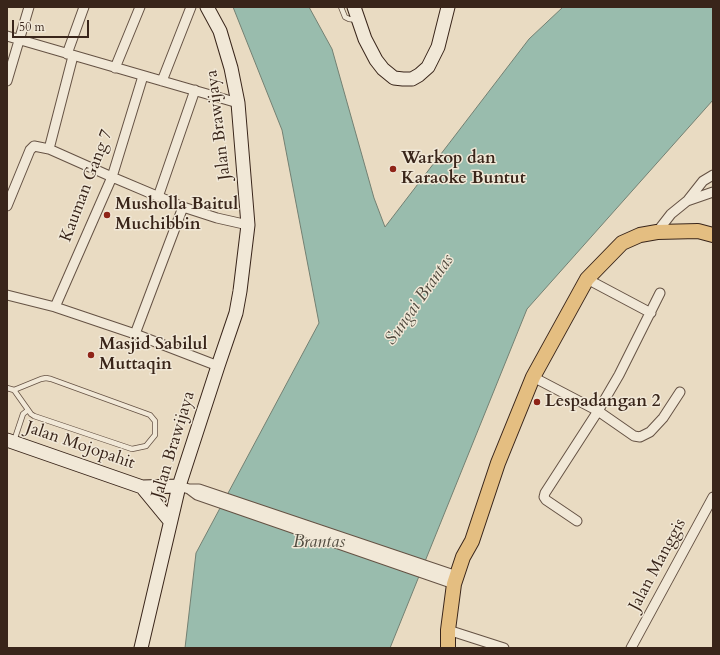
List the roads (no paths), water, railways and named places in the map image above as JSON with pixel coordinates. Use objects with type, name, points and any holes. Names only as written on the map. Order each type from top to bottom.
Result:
[{"type":"main road","name":"Jalan Brawijaya","points":[[140,648],[170,521],[191,490],[218,366],[236,313],[248,225],[238,103],[227,50],[220,31],[207,7]]},
{"type":"main road","points":[[354,7],[376,60],[383,69],[394,78],[404,79],[412,79],[428,67],[438,47],[448,7]]},
{"type":"main road","points":[[457,648],[453,631],[452,579],[472,541],[498,463],[533,377],[587,279],[622,243],[640,235],[657,232],[698,231],[713,235]]},
{"type":"main road","name":"Jalan Mojopahit","points":[[10,441],[142,487],[191,490]]},
{"type":"main road","name":"Jalan Mojopahit","points":[[142,487],[170,521]]},
{"type":"main road","points":[[448,648],[472,554],[472,541]]},
{"type":"street","points":[[7,81],[29,7]]},
{"type":"street","points":[[49,149],[70,55],[84,7]]},
{"type":"street","points":[[115,68],[140,7]]},
{"type":"street","points":[[162,81],[191,7]]},
{"type":"street","points":[[7,36],[238,103]]},
{"type":"street","name":"Kauman Gang 7","points":[[55,307],[112,177],[144,76]]},
{"type":"street","points":[[158,197],[194,90]]},
{"type":"street","points":[[7,206],[30,150],[34,146],[49,149],[183,207],[223,220],[248,225]]},
{"type":"street","points":[[657,232],[671,214],[687,201],[703,181],[713,175]]},
{"type":"street","points":[[687,201],[713,192]]},
{"type":"street","points":[[135,334],[183,207]]},
{"type":"street","points":[[587,279],[651,313]]},
{"type":"street","points":[[577,521],[546,500],[544,495],[598,411],[619,375],[660,293]]},
{"type":"street","points":[[7,296],[55,307],[135,334],[218,366]]},
{"type":"street","points":[[533,377],[598,411],[634,436],[640,437],[650,432],[663,418],[680,392]]},
{"type":"street","points":[[191,490],[452,579]]},
{"type":"street","name":"Jalan Manggis","points":[[631,648],[713,497]]},
{"type":"street","points":[[453,631],[504,648]]},
{"type":"lane","points":[[341,7],[345,17],[359,20]]},
{"type":"lane","points":[[7,388],[14,390],[41,379],[51,379],[150,414],[155,421],[155,435],[146,446],[132,449],[34,416],[14,390]]},
{"type":"lane","points":[[10,441],[23,414],[28,410]]},
{"type":"water","name":"Brantas","points":[[233,7],[309,7],[332,49],[374,198],[385,227],[529,39],[563,7],[713,7],[713,100],[527,309],[390,648],[185,648],[196,553],[319,323],[282,130]]},
{"type":"place","name":"Warkop dan Karaoke Buntut","points":[[393,169]]},
{"type":"place","name":"Musholla Baitul Muchibbin","points":[[107,215]]},
{"type":"place","name":"Masjid Sabilul Muttaqin","points":[[91,355]]},
{"type":"place","name":"Lespadangan 2","points":[[537,402]]},
{"type":"water label","name":"Sungai Brantas","points":[[420,300]]}]
